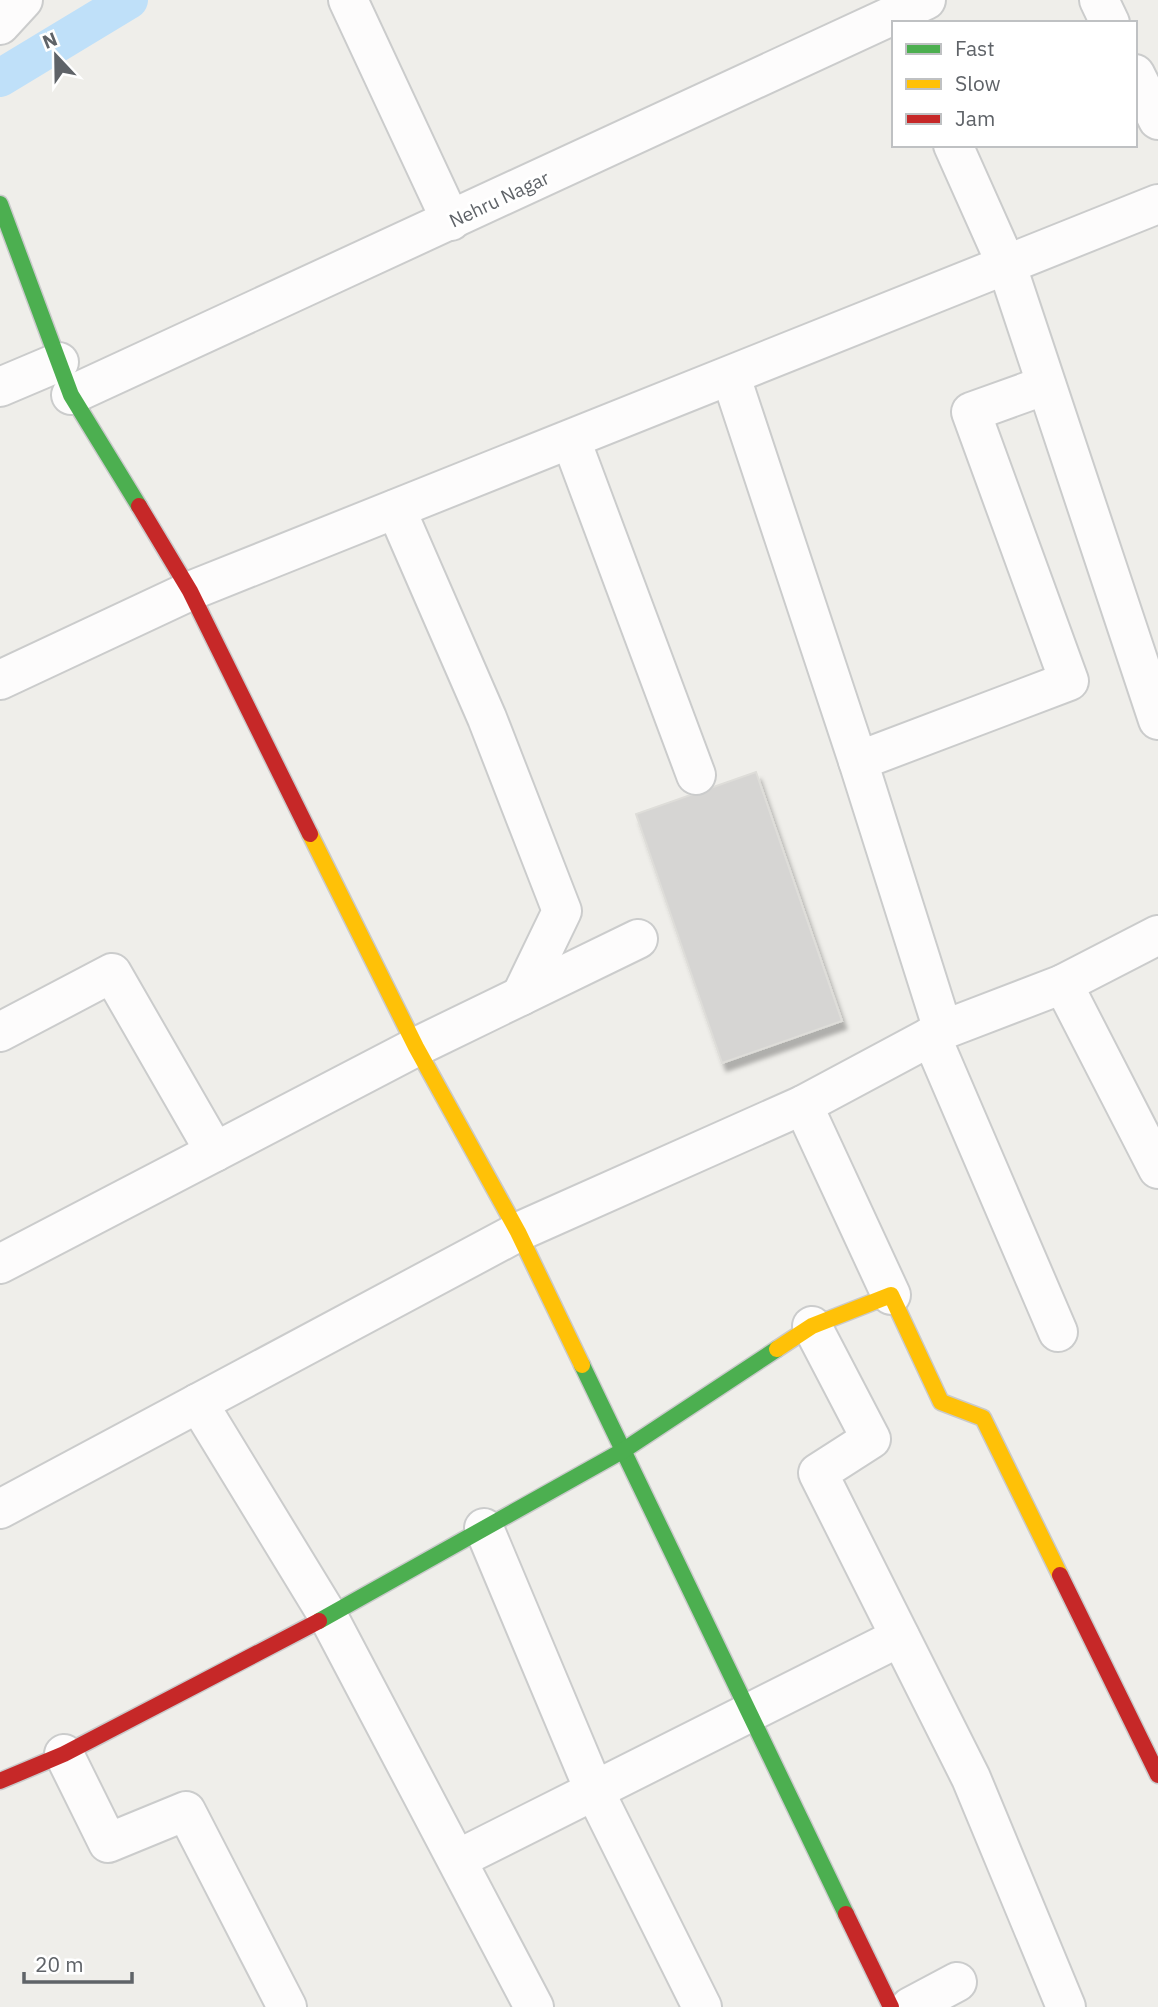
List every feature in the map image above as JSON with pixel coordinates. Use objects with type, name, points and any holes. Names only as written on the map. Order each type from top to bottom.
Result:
[{"type":"street","points":[[0,25],[23,0]]},
{"type":"street","points":[[348,0],[451,221]]},
{"type":"street","points":[[1099,0],[1109,21]]},
{"type":"street","name":"Nehru Nagar","points":[[0,387],[65,379],[451,221],[906,12]]},
{"type":"street","points":[[1137,78],[1158,120]]},
{"type":"street","points":[[954,147],[1007,266],[1158,720]]},
{"type":"street","points":[[0,204],[65,379],[190,591],[416,1047],[518,1232],[891,2007]]},
{"type":"street","points":[[0,680],[190,591],[731,377],[1158,204]]},
{"type":"street","points":[[731,377],[858,761],[937,1033],[1058,1332]]},
{"type":"street","points":[[858,761],[1069,681],[971,412],[1046,385]]},
{"type":"street","points":[[571,440],[696,775]]},
{"type":"street","points":[[396,509],[486,718],[562,911],[521,996]]},
{"type":"street","points":[[0,1509],[518,1232],[803,1105],[937,1033],[1063,984],[1158,935]]},
{"type":"street","points":[[0,1264],[416,1047],[638,939]]},
{"type":"street","points":[[0,1031],[112,973],[215,1152]]},
{"type":"street","points":[[1063,984],[1158,1169]]},
{"type":"street","points":[[803,1105],[941,1402],[983,1418],[1158,1775]]},
{"type":"street","points":[[0,1781],[64,1754],[328,1616],[624,1450],[812,1326],[891,1295]]},
{"type":"street","points":[[812,1326],[871,1439],[818,1473],[971,1778],[1066,2007]]},
{"type":"street","points":[[198,1403],[328,1616],[534,2007]]},
{"type":"street","points":[[484,1528],[594,1790],[702,2007]]},
{"type":"street","points":[[458,1859],[900,1637]]},
{"type":"street","points":[[64,1754],[108,1843],[186,1811],[287,2007]]},
{"type":"street","points":[[910,2007],[957,1982]]},
{"type":"building","points":[[756,772],[842,1021],[722,1063],[636,814]]},
{"type":"waterway","points":[[0,78],[129,0]]},
{"type":"traffic: fast","points":[[0,204],[71,395],[139,506]]},
{"type":"traffic: fast","points":[[319,1621],[624,1450],[777,1349]]},
{"type":"traffic: fast","points":[[582,1365],[846,1914]]},
{"type":"traffic: slow","points":[[310,834],[416,1047],[518,1232],[582,1365]]},
{"type":"traffic: slow","points":[[777,1349],[812,1326],[891,1295],[941,1402],[983,1418],[1060,1575]]},
{"type":"traffic: jam","points":[[139,506],[190,591],[310,834]]},
{"type":"traffic: jam","points":[[1060,1575],[1158,1775]]},
{"type":"traffic: jam","points":[[0,1781],[64,1754],[319,1621]]},
{"type":"traffic: jam","points":[[846,1914],[891,2007]]}]
